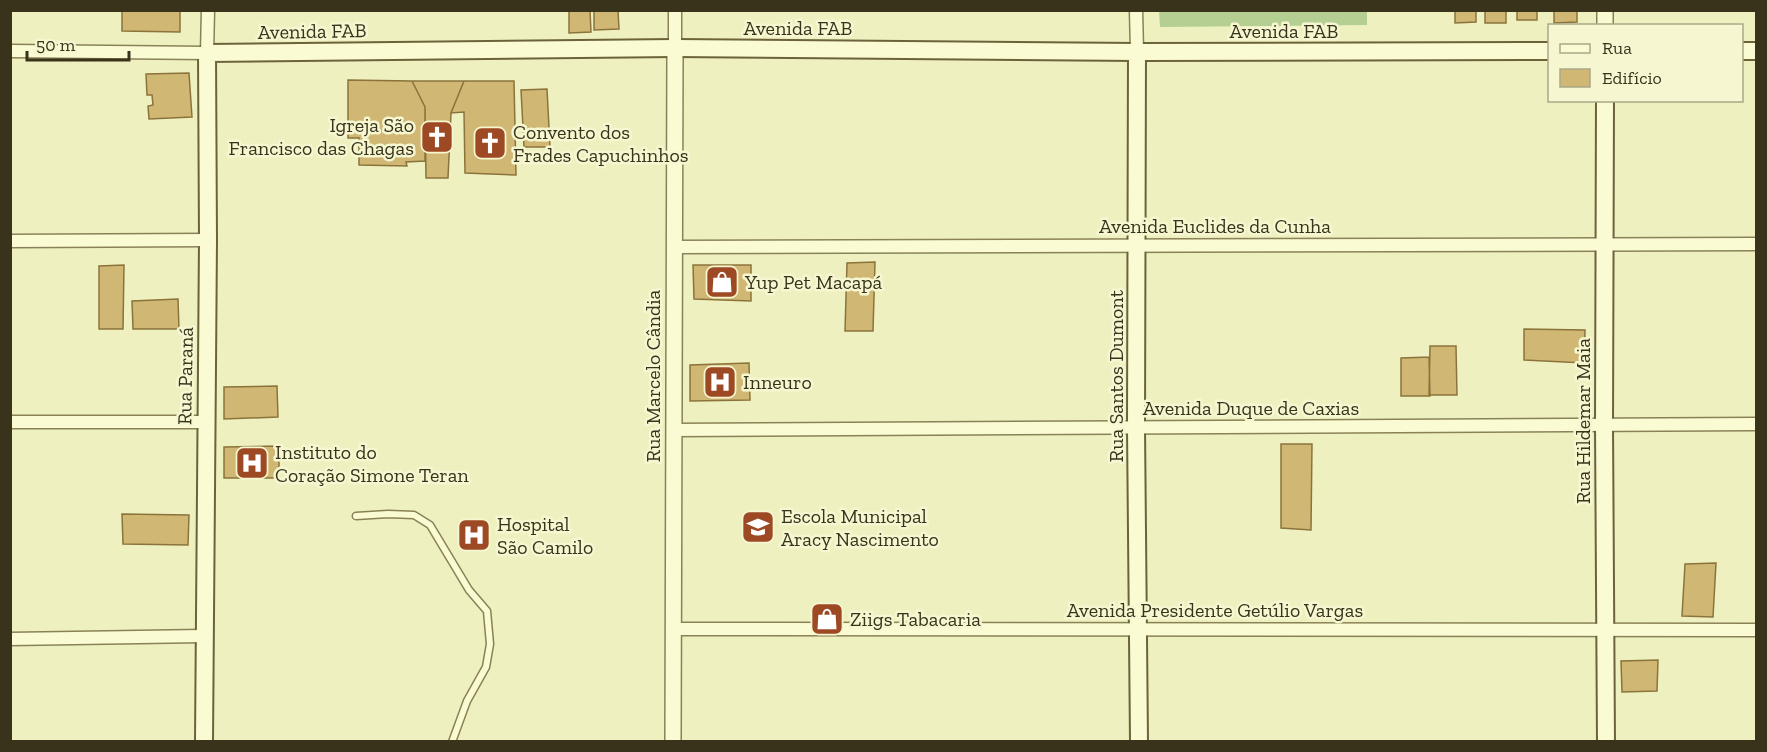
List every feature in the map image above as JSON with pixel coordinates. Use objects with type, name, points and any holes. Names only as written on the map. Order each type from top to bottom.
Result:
[{"type":"main road","name":"Avenida FAB","points":[[207,53],[675,48],[1137,52],[1548,51]]},
{"type":"main road","name":"Rua Santos Dumont","points":[[1137,52],[1136,428],[1139,741]]},
{"type":"main road","name":"Rua Paraná","points":[[204,741],[203,636],[208,240],[207,53]]},
{"type":"main road","name":"Rua Hildemar Maia","points":[[1605,102],[1606,741]]},
{"type":"street","name":"Rua Paraná","points":[[207,10],[207,53]]},
{"type":"street","name":"Rua Marcelo Cândia","points":[[673,741],[675,10]]},
{"type":"street","name":"Rua Santos Dumont","points":[[1136,10],[1137,52]]},
{"type":"street","name":"Avenida FAB","points":[[10,51],[207,53]]},
{"type":"street","points":[[10,242],[208,240]]},
{"type":"street","name":"Avenida Euclides da Cunha","points":[[674,247],[1756,244]]},
{"type":"street","points":[[10,422],[206,422]]},
{"type":"street","name":"Avenida Duque de Caxias","points":[[674,430],[1756,424]]},
{"type":"street","name":"Avenida Presidente Getúlio Vargas","points":[[673,629],[1756,630]]},
{"type":"street","points":[[10,639],[203,636]]},
{"type":"lane","points":[[356,516],[414,515],[430,525],[470,590],[487,611],[490,644],[486,667],[467,701],[452,741]]},
{"type":"green space","points":[[1159,11],[1367,11],[1367,25],[1160,27]]},
{"type":"building","points":[[122,10],[180,10],[180,32],[122,31]]},
{"type":"building","points":[[569,10],[590,10],[591,32],[569,33]]},
{"type":"building","points":[[594,10],[618,10],[619,29],[594,30]]},
{"type":"building","points":[[1455,10],[1476,10],[1476,22],[1455,23]]},
{"type":"building","points":[[1485,10],[1506,10],[1506,23],[1485,23]]},
{"type":"building","points":[[1517,10],[1537,10],[1537,20],[1517,20]]},
{"type":"building","points":[[1554,10],[1577,10],[1577,22],[1554,23]]},
{"type":"building","points":[[189,73],[192,117],[149,119],[148,106],[153,105],[152,95],[147,95],[146,74]]},
{"type":"building","points":[[348,80],[412,81],[425,107],[425,161],[406,162],[407,166],[359,165],[359,138],[348,138]]},
{"type":"building","name":"Igreja São Francisco das Chagas","points":[[412,81],[464,81],[451,113],[448,178],[426,178],[425,107]]},
{"type":"building","name":"Convento dos Frades Capuchinhos","points":[[464,81],[514,81],[516,175],[465,173],[464,112],[451,113]]},
{"type":"building","points":[[547,89],[550,147],[524,147],[521,90]]},
{"type":"building","points":[[875,262],[873,331],[845,331],[847,263]]},
{"type":"building","points":[[124,265],[123,329],[99,329],[99,266]]},
{"type":"building","name":"Yup Pet Macapá","points":[[693,265],[751,265],[751,301],[694,299]]},
{"type":"building","points":[[178,299],[179,329],[133,329],[132,301]]},
{"type":"building","points":[[1524,329],[1585,330],[1584,363],[1524,360]]},
{"type":"building","points":[[1430,346],[1456,346],[1457,395],[1429,395]]},
{"type":"building","points":[[1429,357],[1430,396],[1401,396],[1401,358]]},
{"type":"building","name":"Inneuro","points":[[749,363],[750,400],[690,401],[690,365]]},
{"type":"building","points":[[277,386],[278,417],[224,419],[224,387]]},
{"type":"building","points":[[1281,444],[1312,444],[1311,530],[1281,528]]},
{"type":"building","name":"Instituto do Coração Simone Teran","points":[[279,446],[279,478],[224,478],[224,447]]},
{"type":"building","points":[[122,514],[189,515],[188,545],[123,544]]},
{"type":"building","points":[[1716,563],[1713,617],[1682,616],[1685,564]]},
{"type":"building","points":[[1658,660],[1657,691],[1622,692],[1621,661]]},
{"type":"place","name":"Igreja São Francisco das Chagas","points":[[437,137]]},
{"type":"place","name":"Convento dos Frades Capuchinhos","points":[[490,143]]},
{"type":"place","name":"Yup Pet Macapá","points":[[722,282]]},
{"type":"place","name":"Inneuro","points":[[720,382]]},
{"type":"place","name":"Instituto do Coração Simone Teran","points":[[252,463]]},
{"type":"place","name":"Escola Municipal Aracy Nascimento","points":[[758,527]]},
{"type":"place","name":"Hospital São Camilo","points":[[474,535]]},
{"type":"place","name":"Ziigs Tabacaria","points":[[827,619]]}]
